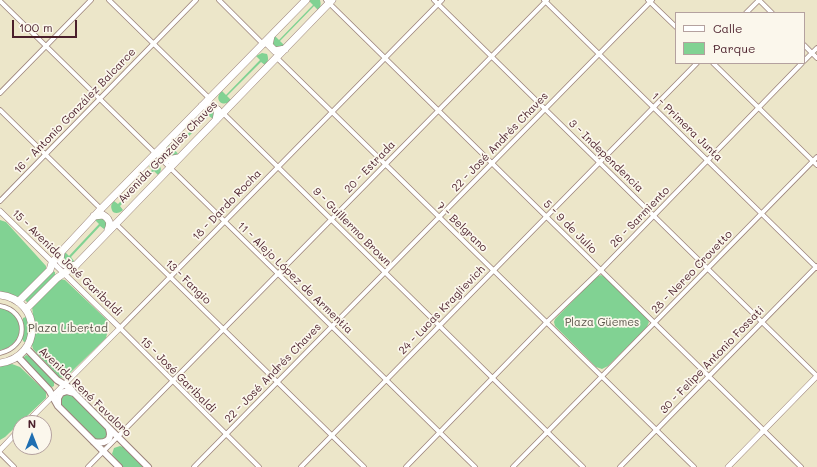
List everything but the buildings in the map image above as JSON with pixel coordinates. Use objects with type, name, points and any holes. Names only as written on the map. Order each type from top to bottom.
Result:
[{"type":"main road","name":"Avenida Gonzales Chaves","points":[[18,302],[50,270],[52,263],[94,216],[306,0]]},
{"type":"main road","name":"Avenida Gonzales Chaves","points":[[26,309],[56,278],[76,265],[108,230],[285,49],[321,11],[327,1]]},
{"type":"main road","points":[[271,36],[269,45],[272,48],[275,50],[285,49]]},
{"type":"main road","points":[[202,106],[211,104],[218,110],[216,120]]},
{"type":"main road","points":[[164,144],[162,154],[165,158],[168,160],[178,158]]},
{"type":"main road","points":[[94,216],[103,215],[107,217],[110,221],[108,230]]},
{"type":"main road","points":[[62,251],[60,260],[63,264],[67,266],[76,265]]},
{"type":"main road","points":[[0,295],[9,297],[26,309],[32,330],[31,337],[26,348],[18,357],[8,362],[0,363]]},
{"type":"main road","name":"Avenida René Favaloro","points":[[26,348],[57,380],[65,384],[148,467]]},
{"type":"main road","name":"Avenida René Favaloro","points":[[18,357],[53,395],[58,406],[119,467]]},
{"type":"main road","points":[[58,406],[58,398],[61,393],[67,391],[74,393]]},
{"type":"main road","points":[[94,442],[107,442],[111,433],[109,429]]},
{"type":"street","points":[[0,93],[91,0]]},
{"type":"street","name":"9 - Guillermo Brown","points":[[109,0],[583,467]]},
{"type":"street","name":"16 - Antonio González Balcarce","points":[[0,200],[196,0]]},
{"type":"street","name":"7 - Belgrano","points":[[219,0],[439,218],[494,270],[694,467]]},
{"type":"street","name":"3 - Independencia","points":[[434,0],[655,215],[817,376]]},
{"type":"street","name":"18 - Dardo Rocha","points":[[34,415],[442,0]]},
{"type":"street","name":"1 - Primera Junta","points":[[545,0],[817,267]]},
{"type":"street","name":"20 - Estrada","points":[[88,467],[545,0]]},
{"type":"street","points":[[747,12],[759,0],[771,12]]},
{"type":"street","name":"11 - Alejo López de Armentia","points":[[0,1],[475,467]]},
{"type":"street","name":"5 - 9 de Julio","points":[[327,1],[801,467]]},
{"type":"street","points":[[650,1],[675,26]]},
{"type":"street","name":"22 - José Andrés Chaves","points":[[194,467],[650,1]]},
{"type":"street","points":[[805,46],[817,58]]},
{"type":"street","name":"26 - Sarmiento","points":[[805,60],[817,48]]},
{"type":"street","name":"24 - Lucas Kraglievich","points":[[301,467],[696,64]]},
{"type":"street","points":[[714,64],[817,165]]},
{"type":"street","name":"26 - Sarmiento","points":[[406,467],[547,322],[655,215],[801,64]]},
{"type":"street","name":"13 - Fangio","points":[[0,110],[364,467]]},
{"type":"street","name":"28 - Nereo Crovetto","points":[[513,467],[817,157]]},
{"type":"street","name":"15 - Avenida José Garibaldi","points":[[0,211],[120,328]]},
{"type":"street","name":"30 - Felipe Antonio Fossati","points":[[620,467],[817,267]]},
{"type":"street","points":[[0,306],[11,309],[18,317],[22,326],[22,333],[17,344],[11,349],[0,353]]},
{"type":"street","name":"Avenida Gonzales Chaves","points":[[18,317],[26,309]]},
{"type":"street","name":"15 - José Garibaldi","points":[[120,328],[172,382],[259,467]]},
{"type":"street","name":"Avenida René Favaloro","points":[[11,349],[18,357]]},
{"type":"street","points":[[728,467],[817,376]]},
{"type":"street","points":[[0,450],[12,437]]},
{"type":"street","points":[[0,453],[14,467]]},
{"type":"green space","points":[[320,0],[319,9],[318,10],[314,6],[280,41],[284,45],[279,48],[273,47],[272,40],[275,36],[279,40],[313,5],[309,1]]},
{"type":"green space","points":[[262,53],[267,54],[268,59],[266,64],[265,65],[261,62],[227,96],[231,100],[227,103],[221,103],[218,98],[221,92],[222,91],[226,95],[260,60],[256,56]]},
{"type":"green space","points":[[208,107],[215,110],[213,119],[209,116],[175,150],[178,154],[176,156],[169,157],[166,149],[169,145],[173,149],[207,114],[204,110]]},
{"type":"green space","points":[[155,162],[159,164],[161,169],[160,173],[158,175],[154,171],[120,206],[123,210],[121,212],[113,212],[111,207],[113,202],[114,201],[118,204],[152,170],[149,166]]},
{"type":"green space","points":[[99,217],[107,220],[106,227],[104,229],[100,226],[71,257],[74,261],[72,263],[65,264],[62,256],[65,252],[69,256],[99,224],[95,220]]},
{"type":"green space","name":"Plaza Libertad","points":[[0,220],[6,222],[46,266],[46,269],[19,297],[0,294]]},
{"type":"green space","name":"Plaza Libertad","points":[[52,271],[55,272],[55,276],[28,303],[25,300]]},
{"type":"green space","name":"Plaza Güemes","points":[[601,275],[605,277],[646,317],[649,322],[647,327],[608,366],[602,369],[596,367],[555,326],[554,322],[555,319],[596,277]]},
{"type":"green space","name":"Plaza Libertad","points":[[60,279],[65,280],[107,320],[108,330],[106,338],[66,377],[63,378],[59,377],[33,349],[32,345],[34,322],[32,307]]},
{"type":"green space","name":"Plaza Libertad","points":[[0,308],[11,311],[17,317],[20,329],[19,335],[12,345],[0,350]]},
{"type":"green space","name":"Plaza Libertad","points":[[26,317],[29,323],[27,342],[24,342],[22,339],[22,321],[23,318]]},
{"type":"green space","name":"Plaza Libertad","points":[[26,355],[29,356],[54,381],[54,386],[49,386],[23,359]]},
{"type":"green space","name":"Plaza Libertad","points":[[12,364],[20,367],[46,392],[46,398],[28,415],[12,415],[12,430],[0,440],[0,366]]},
{"type":"green space","points":[[65,394],[70,394],[107,430],[108,434],[105,439],[98,441],[60,403],[61,397]]},
{"type":"green space","points":[[120,446],[123,447],[143,467],[123,467],[112,454],[114,448]]}]
